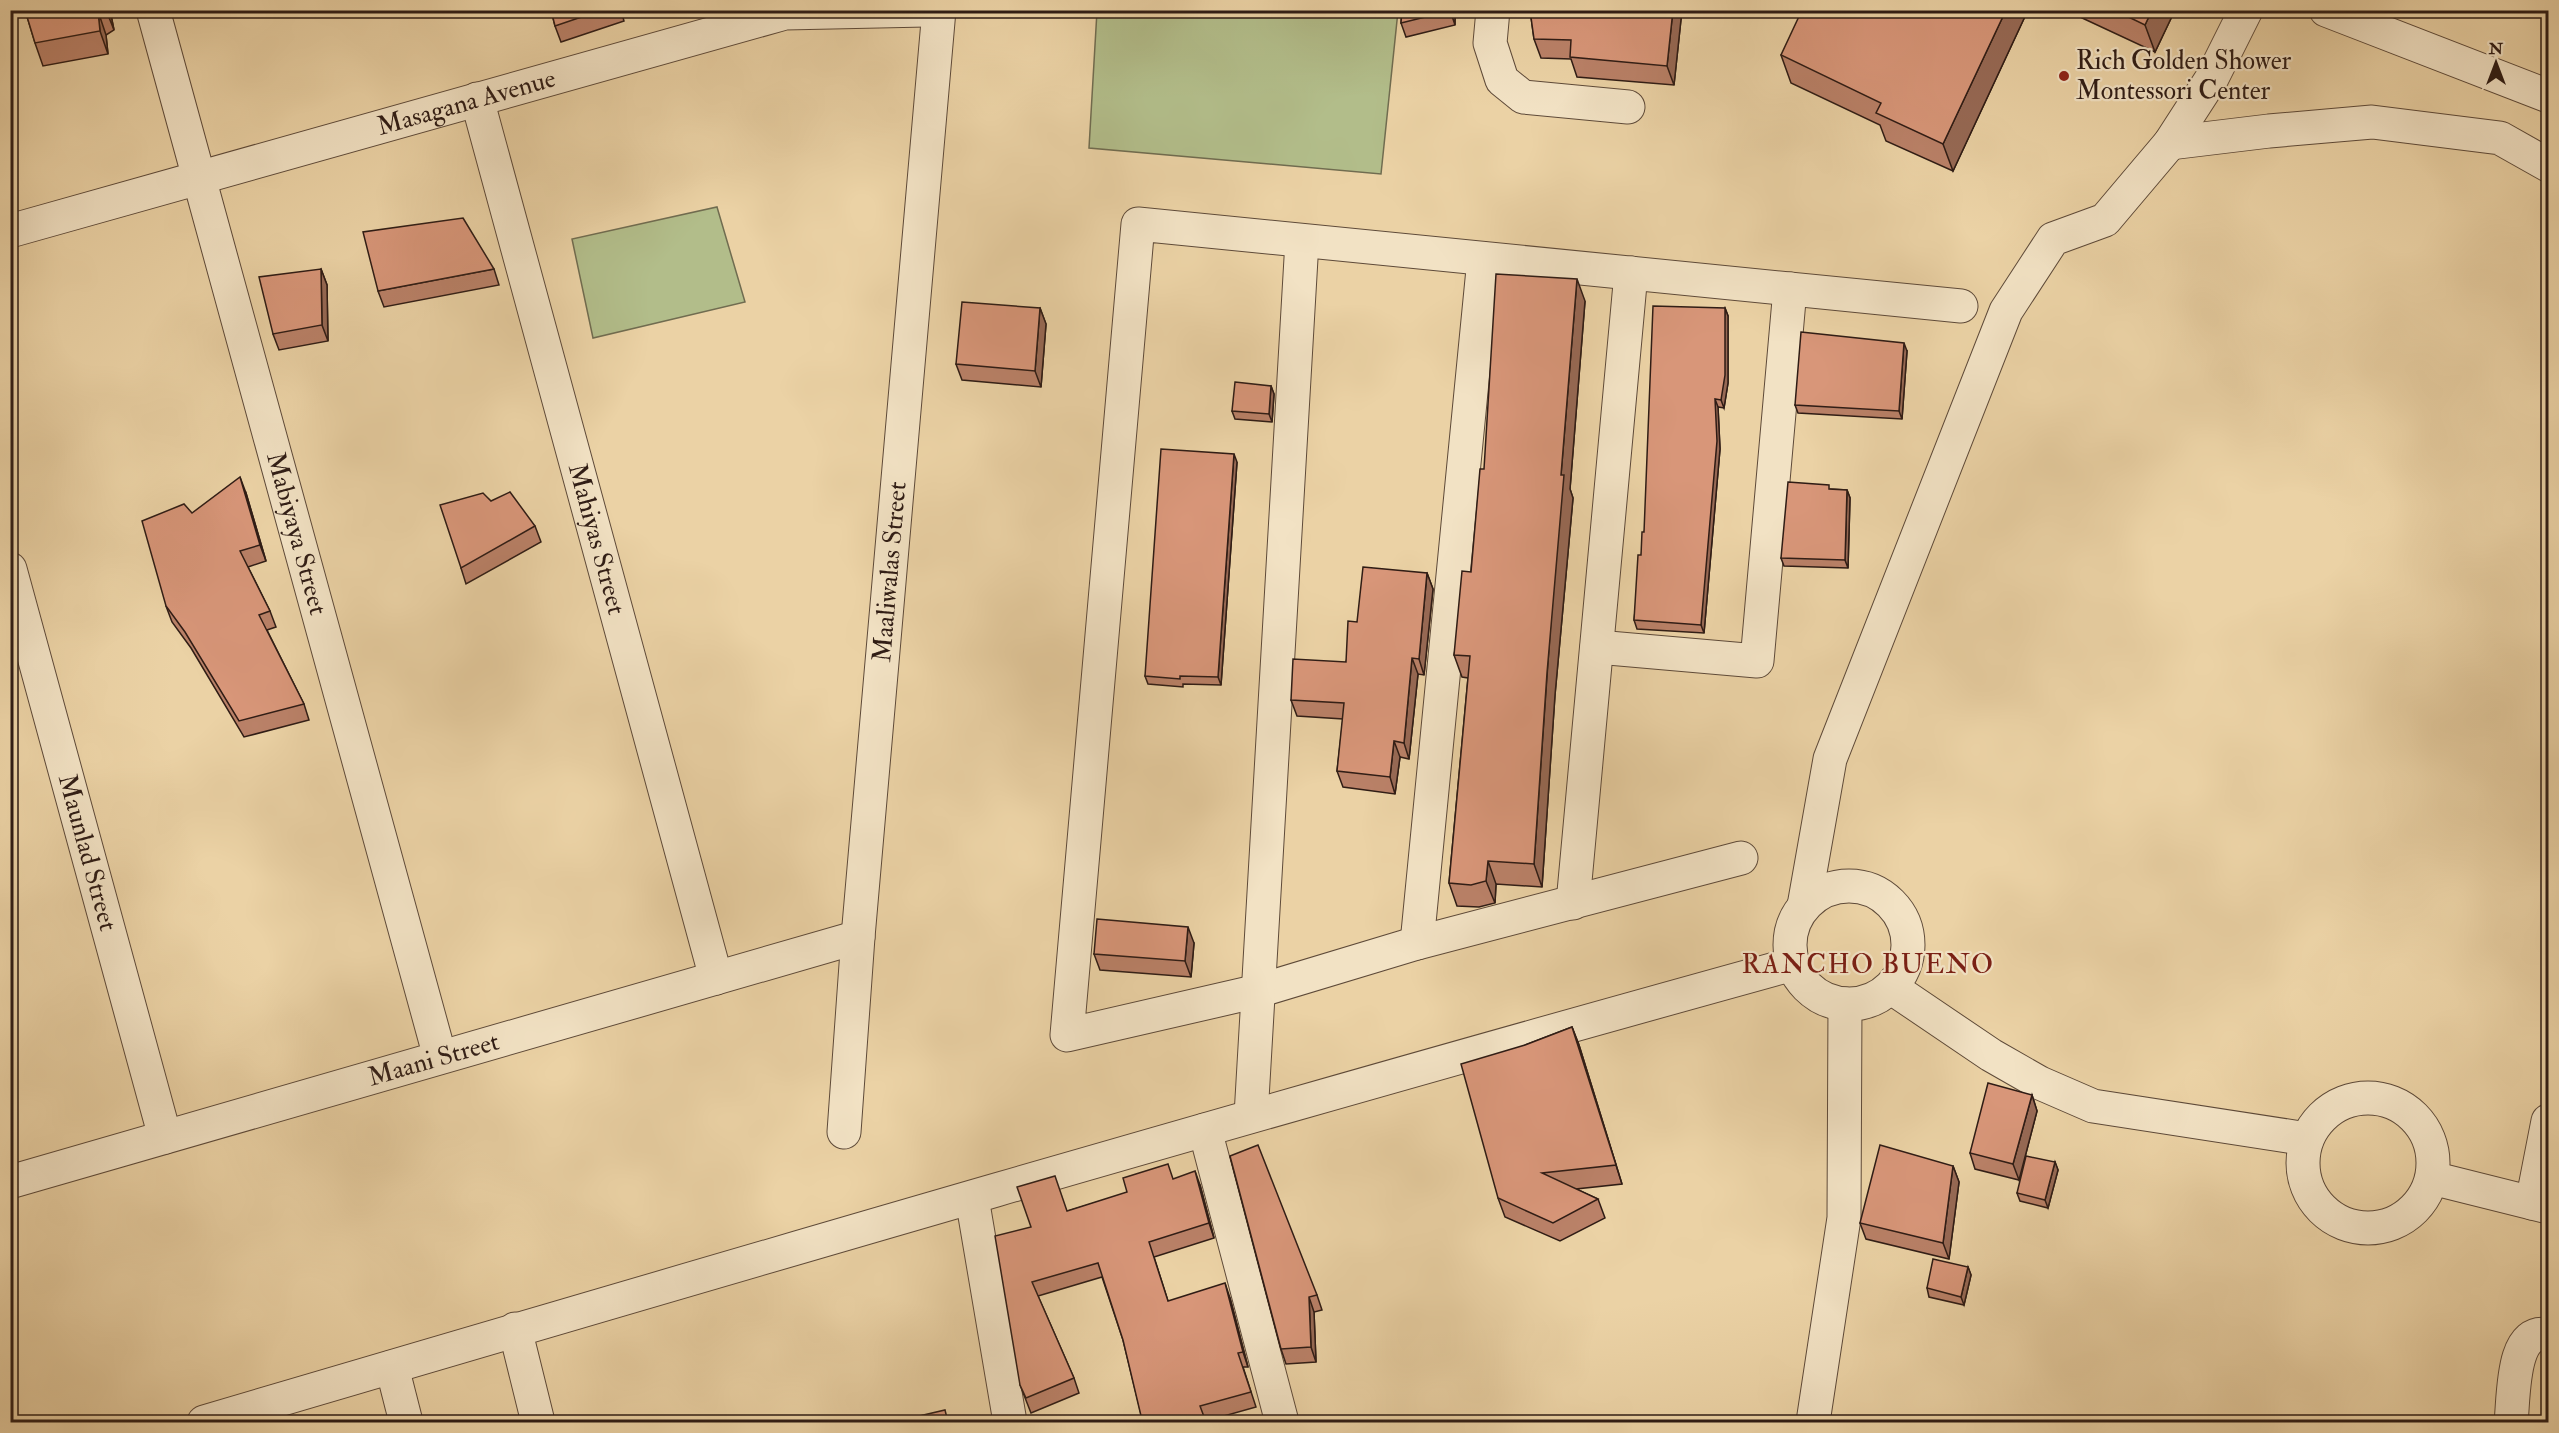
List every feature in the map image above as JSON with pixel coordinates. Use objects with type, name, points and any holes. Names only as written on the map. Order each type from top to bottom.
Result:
[{"type":"street","name":"Mabiyaya Street","points":[[153,10],[440,1057]]},
{"type":"street","name":"Masagana Avenue","points":[[10,231],[785,13],[926,10]]},
{"type":"street","name":"Maaliwalas Street","points":[[844,1132],[858,937],[939,10]]},
{"type":"street","points":[[1493,10],[1490,43],[1502,80],[1523,97],[1628,107]]},
{"type":"street","points":[[1804,906],[1830,759],[2006,311],[2053,239],[2105,220],[2170,143],[2212,78],[2246,10]]},
{"type":"street","points":[[2326,10],[2548,96]]},
{"type":"street","name":"Mahiyas Street","points":[[477,99],[716,978]]},
{"type":"street","points":[[2170,143],[2269,130],[2372,122],[2500,138],[2548,165]]},
{"type":"street","points":[[1741,858],[1418,943],[1258,991],[1067,1035],[1138,224],[1961,306]]},
{"type":"street","points":[[1251,1116],[1302,241]]},
{"type":"street","points":[[1418,943],[1484,259]]},
{"type":"street","points":[[1573,903],[1631,273]]},
{"type":"street","points":[[1596,647],[1756,661],[1790,289]]},
{"type":"street","name":"Maunlad Street","points":[[10,569],[165,1137]]},
{"type":"street","points":[[1854,885],[1872,890],[1888,899],[1900,914],[1907,931],[1909,950],[1904,967],[1892,988],[1863,1002],[1845,1004],[1828,1000],[1813,992],[1801,979],[1793,964],[1790,944],[1793,924],[1804,906],[1818,894],[1854,885]]},
{"type":"street","name":"Maani Street","points":[[10,1182],[858,937]]},
{"type":"street","points":[[204,1422],[515,1329],[1251,1116],[1793,964]]},
{"type":"street","points":[[1892,988],[1991,1055],[2040,1083],[2093,1106],[2307,1138]]},
{"type":"street","points":[[1813,1422],[1844,1218],[1845,1004]]},
{"type":"street","points":[[2377,1098],[2398,1104],[2416,1118],[2428,1135],[2434,1157],[2432,1178],[2425,1196],[2413,1212],[2396,1222],[2377,1228],[2358,1227],[2339,1222],[2323,1210],[2311,1195],[2304,1177],[2302,1157],[2307,1138],[2318,1120],[2335,1106],[2356,1099],[2377,1098]]},
{"type":"street","points":[[2432,1178],[2540,1205],[2548,1120]]},
{"type":"street","points":[[1205,1130],[1282,1422]]},
{"type":"street","points":[[972,1198],[1010,1422]]},
{"type":"street","points":[[515,1329],[538,1422]]},
{"type":"street","points":[[2511,1422],[2519,1350],[2529,1337],[2540,1333],[2548,1335]]},
{"type":"street","points":[[392,1367],[406,1422]]},
{"type":"green space","points":[[1097,11],[1398,11],[1381,174],[1089,148]]},
{"type":"green space","points":[[717,207],[745,302],[593,338],[572,239]]},
{"type":"building","points":[[25,10],[99,10],[100,31],[35,43]]},
{"type":"building","points":[[551,10],[602,10],[555,26]]},
{"type":"building","points":[[1402,10],[1450,10],[1450,11],[1401,23]]},
{"type":"building","points":[[1530,10],[1673,10],[1667,66],[1570,57],[1571,40],[1534,39]]},
{"type":"building","points":[[1802,10],[2006,10],[1943,144],[1876,113],[1881,103],[1781,55]]},
{"type":"building","points":[[2114,10],[2152,10],[2145,25]]},
{"type":"building","points":[[463,218],[494,269],[378,291],[363,232]]},
{"type":"building","points":[[321,269],[322,325],[273,334],[259,277]]},
{"type":"building","points":[[1496,274],[1577,279],[1534,864],[1488,861],[1486,881],[1471,885],[1449,883],[1470,656],[1454,655],[1462,571],[1471,572],[1480,469],[1484,469]]},
{"type":"building","points":[[962,302],[1040,308],[1035,371],[956,364]]},
{"type":"building","points":[[1653,306],[1725,308],[1725,375],[1721,400],[1715,399],[1717,441],[1701,625],[1634,620],[1638,555],[1641,555],[1642,532],[1644,532]]},
{"type":"building","points":[[1801,332],[1904,343],[1899,411],[1795,405]]},
{"type":"building","points":[[1235,382],[1271,386],[1269,414],[1232,411]]},
{"type":"building","points":[[1161,449],[1234,454],[1218,677],[1180,676],[1180,679],[1145,676]]},
{"type":"building","points":[[240,477],[260,545],[240,551],[270,611],[259,615],[304,704],[239,721],[185,632],[166,606],[142,521],[184,504],[192,513]]},
{"type":"building","points":[[1788,482],[1829,485],[1829,489],[1847,490],[1845,560],[1781,558]]},
{"type":"building","points":[[510,492],[535,526],[461,568],[440,505],[483,493],[491,501]]},
{"type":"building","points":[[1363,567],[1427,573],[1419,659],[1412,658],[1404,743],[1394,741],[1390,777],[1337,771],[1344,703],[1291,700],[1293,659],[1346,662],[1348,621],[1357,622]]},
{"type":"building","points":[[1097,919],[1188,927],[1185,961],[1094,954]]},
{"type":"building","points":[[1572,1027],[1616,1165],[1542,1173],[1598,1199],[1553,1223],[1498,1198],[1461,1064],[1525,1045]]},
{"type":"building","points":[[1988,1083],[2032,1095],[2013,1164],[1970,1153]]},
{"type":"building","points":[[1258,1145],[1317,1295],[1309,1297],[1311,1347],[1281,1349],[1230,1156]]},
{"type":"building","points":[[1880,1145],[1953,1166],[1943,1243],[1860,1223]]},
{"type":"building","points":[[2026,1156],[2055,1162],[2045,1200],[2017,1193]]},
{"type":"building","points":[[1168,1164],[1173,1179],[1195,1171],[1209,1223],[1149,1242],[1168,1301],[1225,1283],[1243,1352],[1238,1353],[1251,1392],[1200,1406],[1206,1422],[1148,1422],[1147,1419],[1142,1420],[1123,1340],[1098,1263],[1032,1282],[1074,1378],[1026,1398],[1020,1385],[995,1236],[1031,1227],[1017,1187],[1055,1176],[1067,1211],[1127,1192],[1123,1178]]},
{"type":"building","points":[[1933,1259],[1968,1267],[1961,1297],[1927,1288]]},
{"type":"building","points":[[945,1410],[948,1422],[903,1422],[902,1420]]},
{"type":"building","points":[[828,1417],[829,1422],[780,1422],[779,1418]]},
{"type":"place","name":"Rich Golden Shower Montessori Center","points":[[2064,76]]},
{"type":"district","name":"RANCHO BUENO","points":[[1868,964]]}]
